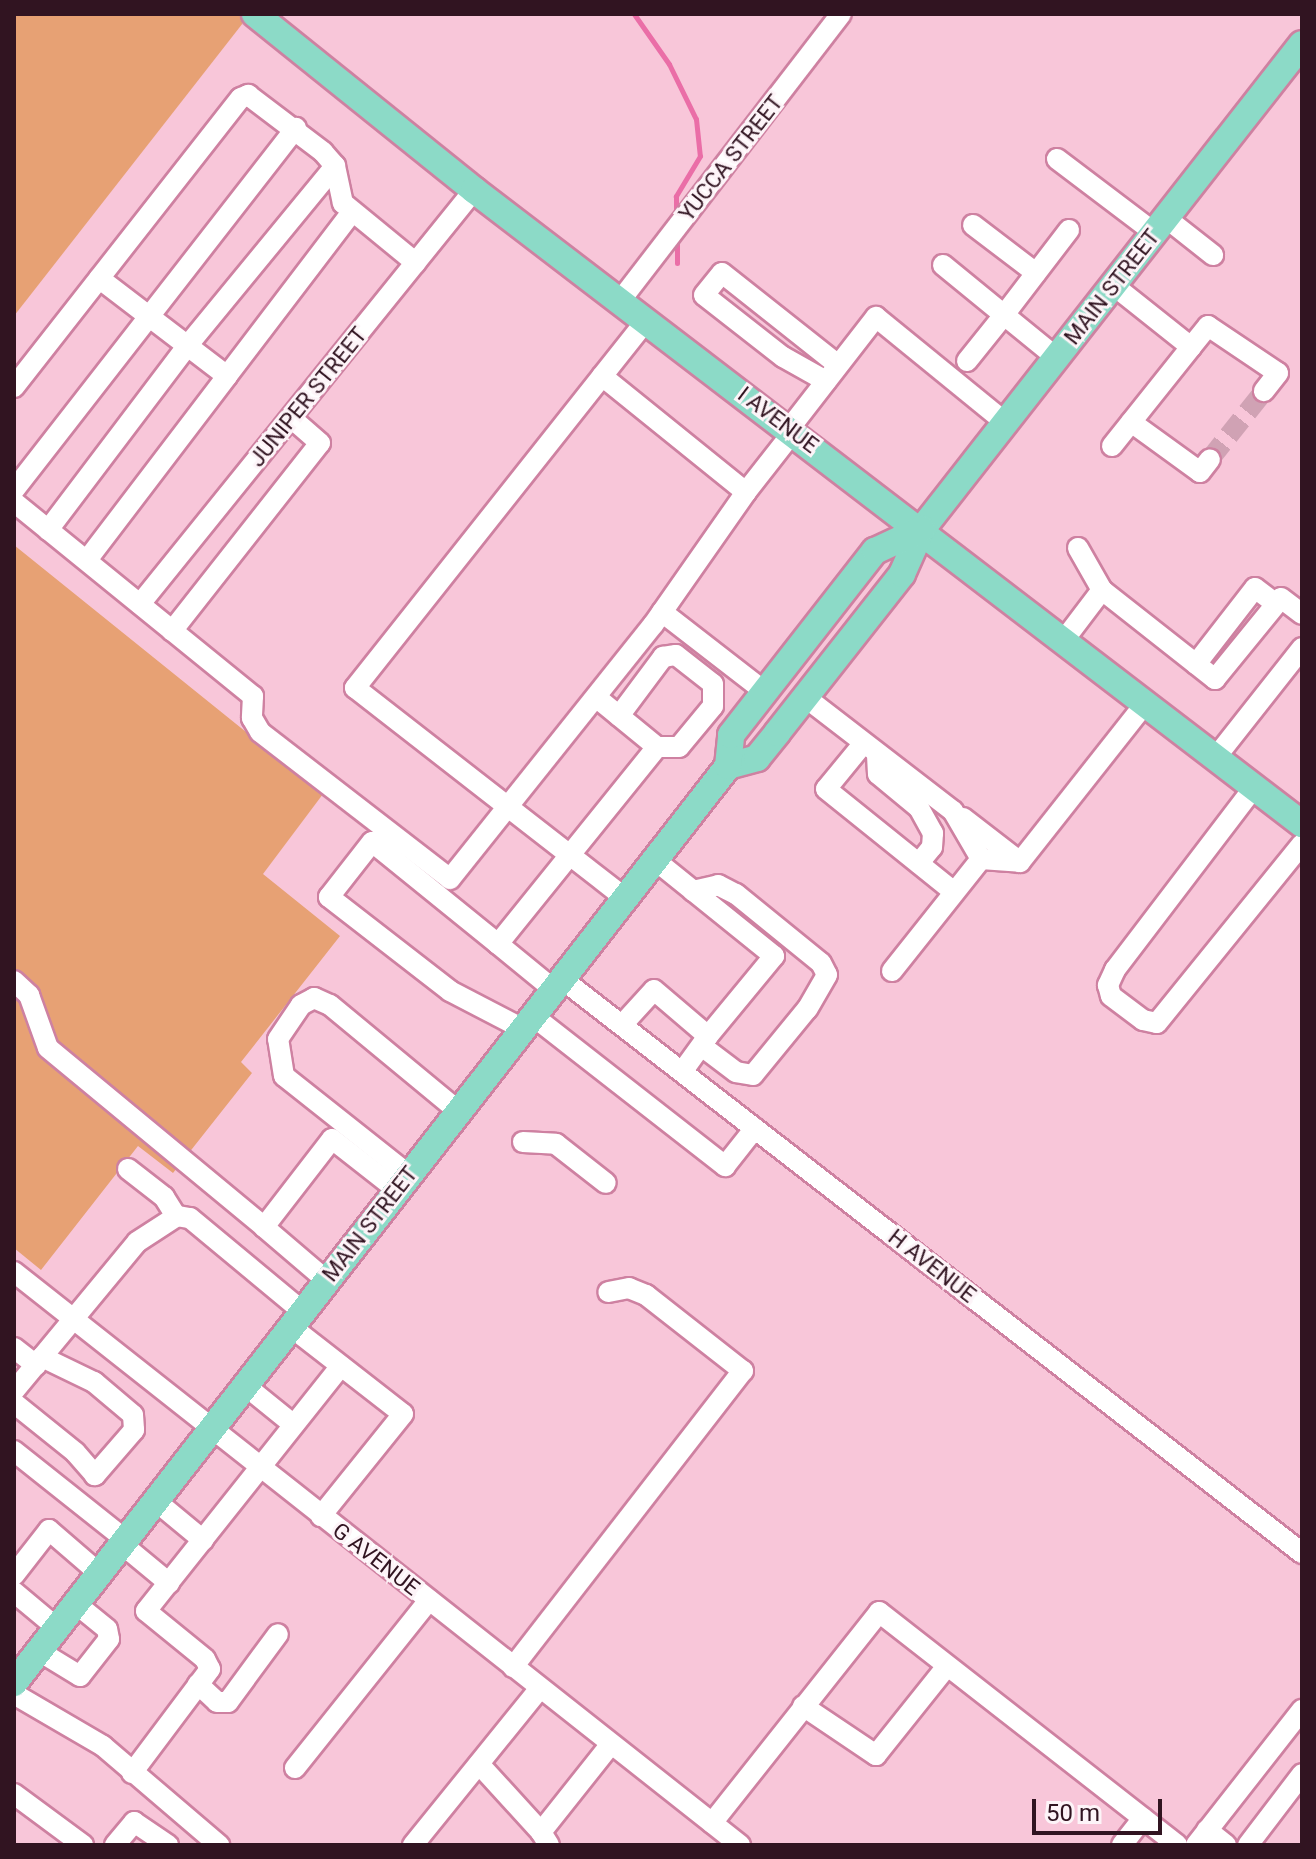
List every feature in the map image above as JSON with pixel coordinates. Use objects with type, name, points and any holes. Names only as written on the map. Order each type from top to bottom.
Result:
[{"type":"main road","name":"I AVENUE","points":[[255,14],[474,190],[922,529],[1302,824]]},
{"type":"main road","name":"MAIN STREET","points":[[728,766],[757,758],[902,574],[922,529],[1302,44]]},
{"type":"main road","name":"MAIN STREET","points":[[23,1664],[57,1628],[213,1431],[326,1280],[728,766],[731,735],[875,551],[922,529]]},
{"type":"street","name":"YUCCA STREET","points":[[620,301],[841,14]]},
{"type":"street","points":[[14,387],[241,98],[255,98],[296,128],[335,166],[337,190],[352,212],[416,263]]},
{"type":"street","points":[[14,490],[296,128]]},
{"type":"street","points":[[1057,159],[1213,255]]},
{"type":"street","points":[[48,530],[188,345],[335,166]]},
{"type":"street","name":"JUNIPER STREET","points":[[140,604],[474,190]]},
{"type":"street","points":[[87,560],[352,212]]},
{"type":"street","points":[[973,225],[1036,273]]},
{"type":"street","points":[[967,361],[1069,230]]},
{"type":"street","points":[[943,265],[1057,358]]},
{"type":"street","points":[[722,273],[832,373],[783,357],[704,295],[722,273]]},
{"type":"street","points":[[99,278],[227,376]]},
{"type":"street","points":[[1113,285],[1191,347]]},
{"type":"street","points":[[14,502],[253,696],[252,718],[260,732],[450,879],[662,612],[832,373],[876,317],[1006,423]]},
{"type":"street","points":[[625,898],[355,688],[646,321]]},
{"type":"street","points":[[1112,446],[1208,326],[1278,373],[1264,391]]},
{"type":"street","points":[[602,376],[746,492]]},
{"type":"street","points":[[172,631],[320,443],[291,418]]},
{"type":"street","points":[[1131,422],[1200,472],[1210,459]]},
{"type":"street","points":[[1078,548],[1102,590],[1215,679],[1281,598],[1302,614]]},
{"type":"street","points":[[1064,640],[1102,590]]},
{"type":"street","points":[[662,612],[765,692]]},
{"type":"street","points":[[1216,757],[1302,648]]},
{"type":"street","points":[[596,697],[619,716],[657,747],[670,750],[687,738],[713,706],[713,684],[676,655],[663,657],[619,716]]},
{"type":"street","points":[[805,697],[1020,862]]},
{"type":"street","points":[[1020,862],[1145,704]]},
{"type":"street","points":[[498,944],[657,747]]},
{"type":"street","points":[[870,749],[826,789],[954,892]]},
{"type":"street","points":[[870,749],[878,774],[919,808],[933,833],[932,847],[919,863]]},
{"type":"street","points":[[1255,786],[1115,970],[1108,985],[1111,996],[1143,1020],[1157,1023],[1302,844]]},
{"type":"street","points":[[953,811],[981,859]]},
{"type":"street","name":"H AVENUE","points":[[528,1022],[450,991],[329,897],[372,842],[498,944],[622,1025],[1302,1553]]},
{"type":"street","points":[[981,859],[1020,862]]},
{"type":"street","points":[[892,971],[981,859]]},
{"type":"street","points":[[655,860],[774,956],[682,1072]]},
{"type":"street","points":[[622,1025],[654,990],[736,1072],[753,1075],[807,1009],[827,975],[821,963],[736,894],[718,885],[693,891]]},
{"type":"street","points":[[14,981],[29,995],[48,1048],[326,1280]]},
{"type":"street","points":[[403,1182],[284,1076],[278,1039],[306,1001],[330,1005],[458,1111]]},
{"type":"street","points":[[528,1022],[725,1166],[755,1128]]},
{"type":"street","points":[[264,1227],[332,1139],[403,1182]]},
{"type":"street","points":[[523,1142],[556,1144],[606,1183]]},
{"type":"street","points":[[128,1169],[164,1197],[176,1216]]},
{"type":"street","points":[[14,1391],[43,1363],[72,1318],[137,1242],[176,1216],[190,1218],[341,1366],[403,1414],[321,1516]]},
{"type":"street","name":"G AVENUE","points":[[14,1272],[740,1845]]},
{"type":"street","points":[[513,1667],[743,1371],[646,1295],[629,1288],[608,1292]]},
{"type":"street","points":[[14,1348],[43,1363],[85,1376],[133,1415],[134,1430],[76,1501]]},
{"type":"street","points":[[132,1773],[210,1669],[205,1659],[146,1611],[341,1366]]},
{"type":"street","points":[[247,1387],[294,1425]]},
{"type":"street","points":[[14,1403],[99,1473]]},
{"type":"street","points":[[14,1451],[125,1542],[169,1583]]},
{"type":"street","points":[[157,1502],[203,1540]]},
{"type":"street","points":[[14,1575],[49,1530],[100,1574]]},
{"type":"street","points":[[14,1592],[57,1628]]},
{"type":"street","points":[[295,1768],[429,1600]]},
{"type":"street","points":[[23,1664],[80,1676],[109,1639],[107,1629],[76,1604]]},
{"type":"street","points":[[712,1823],[879,1612],[1177,1845]]},
{"type":"street","points":[[198,1684],[217,1702],[228,1702],[278,1634]]},
{"type":"street","points":[[806,1702],[865,1752],[876,1755],[947,1666]]},
{"type":"street","points":[[413,1845],[540,1688]]},
{"type":"street","points":[[14,1694],[55,1720],[71,1723],[219,1845]]},
{"type":"street","points":[[1226,1845],[1201,1838],[1302,1710]]},
{"type":"street","points":[[479,1764],[545,1838],[611,1744]]},
{"type":"street","points":[[1248,1845],[1302,1774]]},
{"type":"street","points":[[14,1794],[83,1845]]},
{"type":"street","points":[[1122,1845],[1143,1818]]},
{"type":"street","points":[[115,1845],[134,1822],[168,1845]]},
{"type":"shaded area","points":[[14,14],[250,14],[14,316]]},
{"type":"shaded area","points":[[14,545],[323,794],[263,874],[340,936],[241,1062],[252,1073],[173,1173],[138,1146],[41,1270],[14,1248]]},
{"type":"waterway","points":[[634,14],[669,64],[696,119],[700,156],[676,196],[676,218]]},
{"type":"waterway","points":[[677,240],[677,263]]},
{"type":"tunnel","points":[[1210,459],[1264,391]]}]
